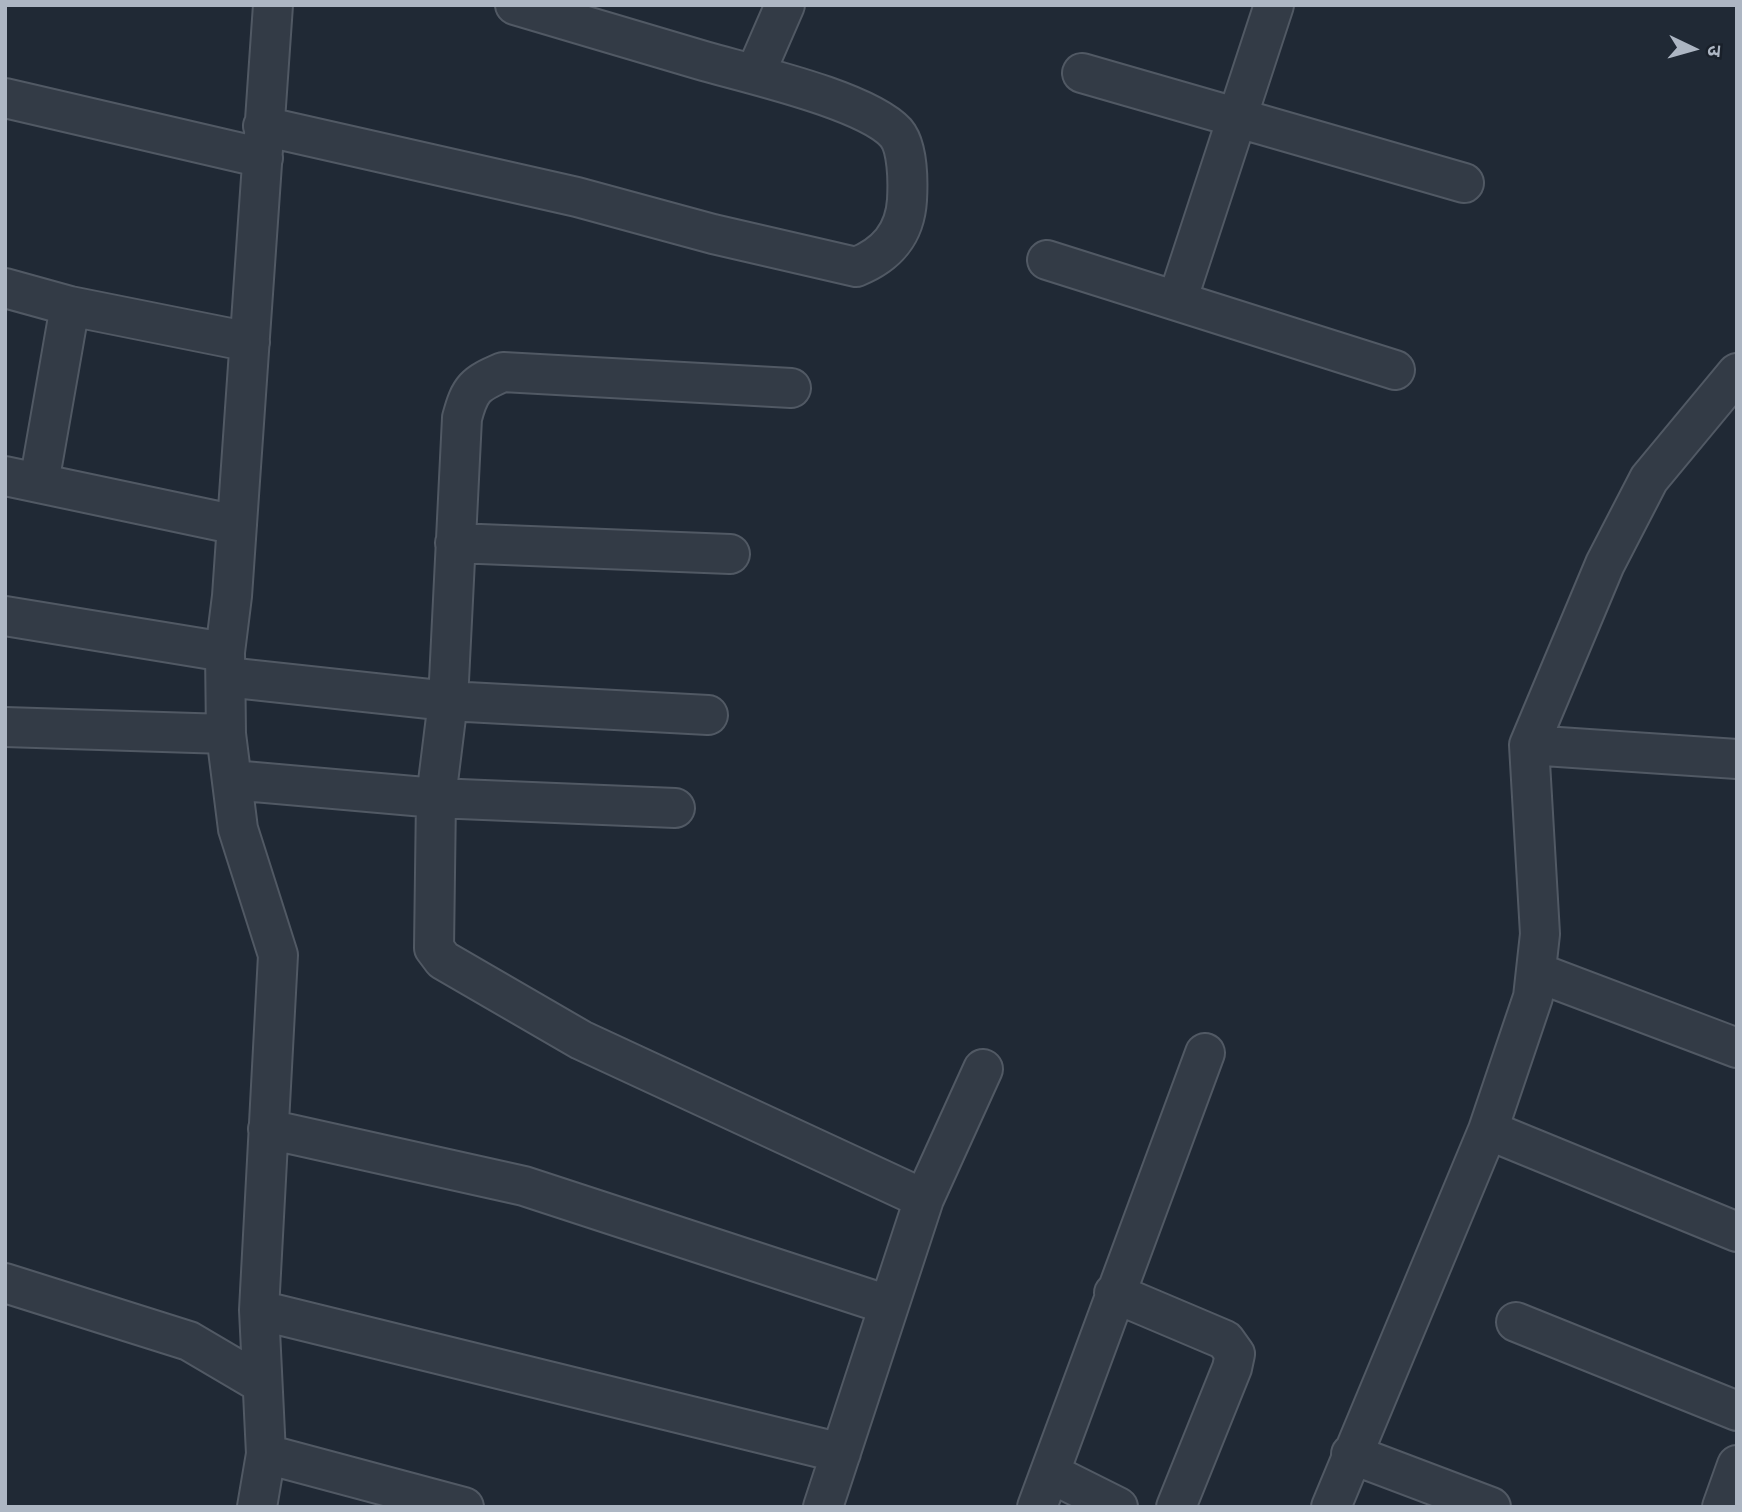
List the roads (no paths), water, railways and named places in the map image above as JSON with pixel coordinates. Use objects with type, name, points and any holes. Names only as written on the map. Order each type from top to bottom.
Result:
[{"type":"street","points":[[257,1507],[266,1454],[259,1310],[278,955],[238,829],[226,734],[225,664],[273,5]]},
{"type":"street","points":[[5,98],[577,197],[713,234],[856,267],[878,258],[897,237],[907,202],[905,162],[897,134],[870,113],[755,74],[515,5]]},
{"type":"street","points":[[755,74],[785,5]]},
{"type":"street","points":[[1177,301],[1274,5]]},
{"type":"street","points":[[1082,73],[1464,183]]},
{"type":"street","points":[[1047,260],[1395,370]]},
{"type":"street","points":[[5,288],[70,306],[250,342]]},
{"type":"street","points":[[70,306],[22,480],[237,525]]},
{"type":"street","points":[[791,388],[503,372],[478,382],[468,397],[462,418],[448,701],[436,798],[432,933],[434,948],[443,960],[581,1040],[924,1199]]},
{"type":"street","points":[[1331,1507],[1488,1130],[1533,997],[1541,934],[1529,746],[1605,564],[1649,479],[1737,373]]},
{"type":"street","points":[[455,543],[730,554]]},
{"type":"street","points":[[5,616],[225,664],[448,701],[708,715]]},
{"type":"street","points":[[5,727],[226,734]]},
{"type":"street","points":[[1529,746],[1737,760]]},
{"type":"street","points":[[232,780],[436,798],[675,808]]},
{"type":"street","points":[[1536,972],[1737,1048]]},
{"type":"street","points":[[1118,1507],[1044,1490],[1114,1293],[1205,1053]]},
{"type":"street","points":[[823,1507],[924,1199],[983,1069]]},
{"type":"street","points":[[268,1129],[524,1186],[888,1305]]},
{"type":"street","points":[[1488,1130],[1737,1232]]},
{"type":"street","points":[[5,1283],[189,1341],[262,1384]]},
{"type":"street","points":[[1114,1293],[1225,1340],[1235,1354],[1232,1368],[1176,1507]]},
{"type":"street","points":[[259,1310],[841,1453]]},
{"type":"street","points":[[1516,1322],[1737,1411]]},
{"type":"street","points":[[266,1454],[464,1507]]},
{"type":"street","points":[[1351,1454],[1491,1507]]},
{"type":"street","points":[[1722,1507],[1737,1465]]}]
